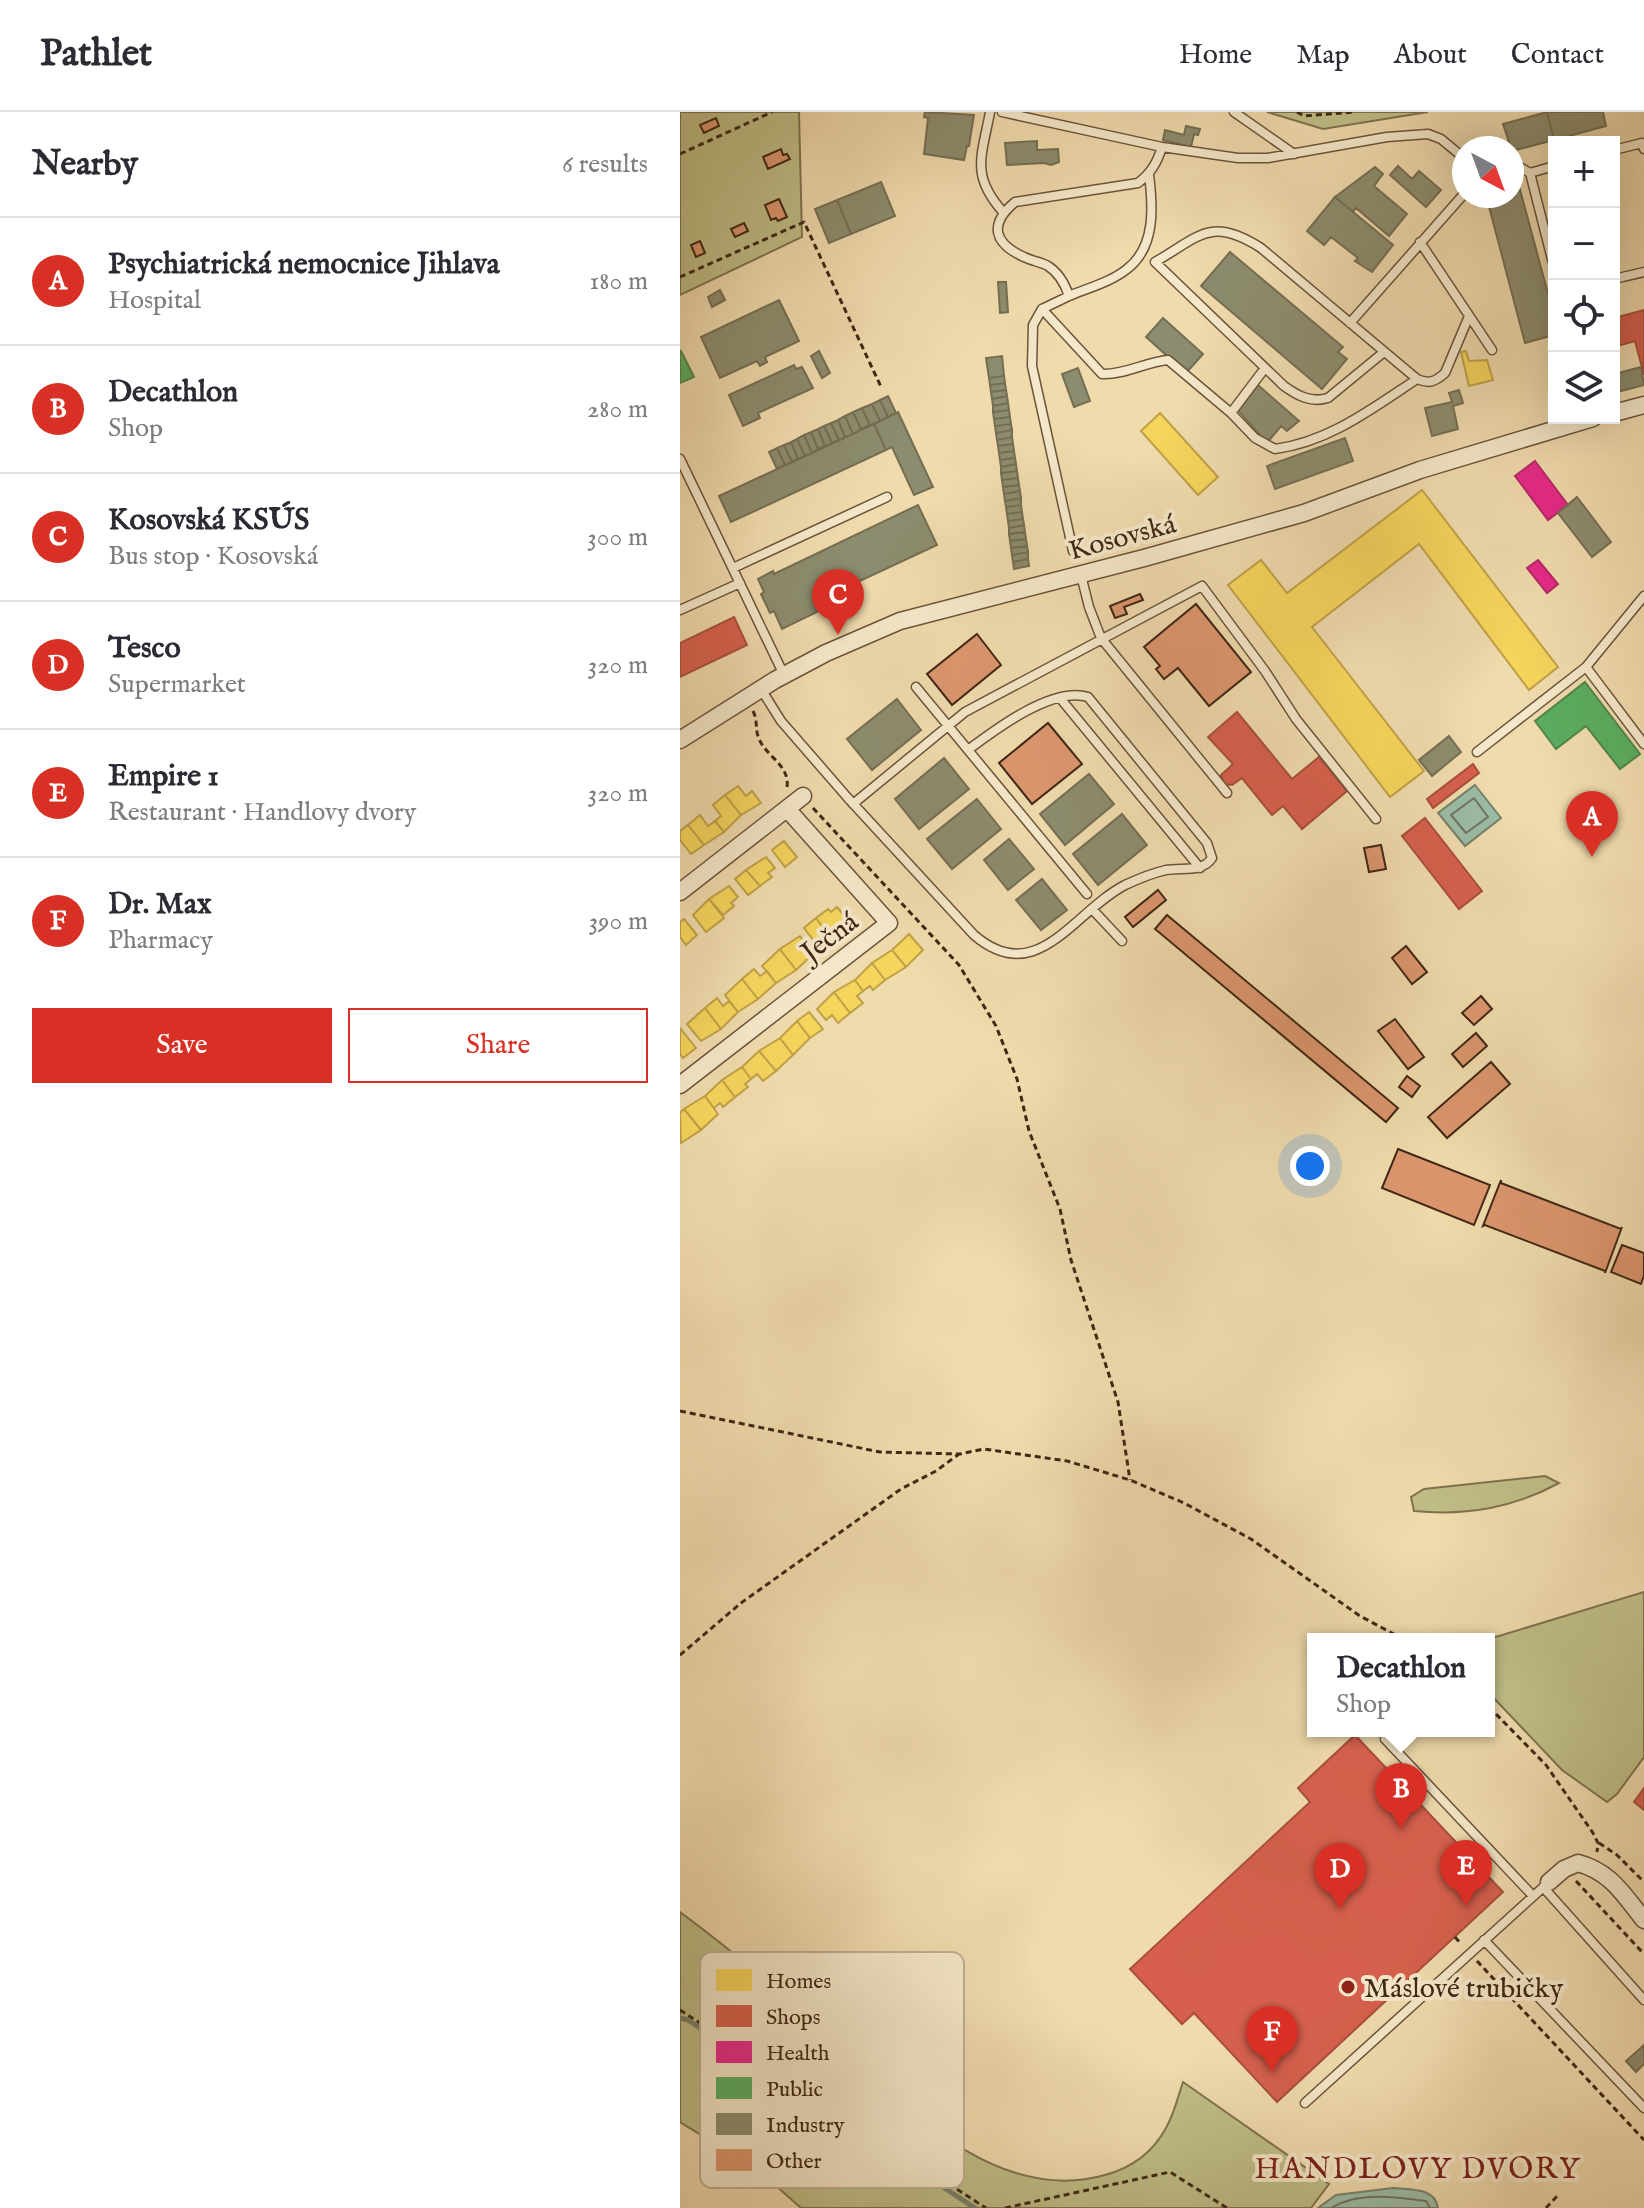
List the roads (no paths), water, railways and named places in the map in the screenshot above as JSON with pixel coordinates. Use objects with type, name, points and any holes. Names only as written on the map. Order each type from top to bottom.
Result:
[{"type":"street","points":[[1620,411],[1644,405]]},
{"type":"street","name":"Kosovská","points":[[680,740],[784,675],[900,621],[1304,513],[1420,470],[1573,424]]},
{"type":"street","points":[[680,892],[803,796]]},
{"type":"street","name":"Ječná","points":[[680,1085],[889,923],[788,810]]},
{"type":"street","points":[[1546,1884],[1564,1869],[1578,1863],[1594,1867],[1608,1876],[1644,1920]]},
{"type":"lane","points":[[990,112],[980,171],[989,196],[1003,212]]},
{"type":"lane","points":[[1002,112],[1162,147],[1238,158],[1268,158],[1387,137],[1428,134],[1452,148]]},
{"type":"lane","points":[[1234,112],[1294,154]]},
{"type":"lane","points":[[1620,148],[1642,143],[1644,149]]},
{"type":"lane","points":[[1069,296],[1065,284],[1051,268],[1023,257],[1006,245],[998,234],[997,223],[1003,212],[1015,202],[1138,183],[1149,175],[1158,162],[1162,147]]},
{"type":"lane","points":[[1530,173],[1548,168]]},
{"type":"lane","points":[[1524,170],[1530,173],[1548,244]]},
{"type":"lane","points":[[1073,551],[1032,366],[1033,325],[1042,309],[1115,276],[1136,261],[1149,230],[1153,208],[1149,175]]},
{"type":"lane","points":[[1350,323],[1452,207]]},
{"type":"lane","points":[[1384,352],[1328,398],[1318,401],[1298,395],[1265,368],[1155,262],[1211,230],[1240,235],[1261,248],[1417,379],[1426,383],[1445,373],[1469,316]]},
{"type":"lane","points":[[1420,242],[1492,350]]},
{"type":"lane","points":[[1620,278],[1644,272]]},
{"type":"lane","points":[[1042,309],[1102,374],[1112,375],[1150,362],[1168,360],[1231,413],[1255,438],[1275,449],[1310,441],[1349,423],[1417,379]]},
{"type":"lane","points":[[1231,413],[1265,368]]},
{"type":"lane","points":[[680,459],[784,675]]},
{"type":"lane","points":[[733,568],[887,497]]},
{"type":"lane","points":[[1081,574],[1101,638],[1227,793]]},
{"type":"lane","points":[[680,610],[740,583]]},
{"type":"lane","points":[[853,804],[965,712],[1202,586],[1296,719],[1376,819]]},
{"type":"lane","points":[[1477,752],[1586,667],[1644,596]]},
{"type":"lane","points":[[1586,667],[1644,744]]},
{"type":"lane","points":[[916,687],[1087,894]]},
{"type":"lane","points":[[760,688],[781,721],[853,804],[974,935],[1003,954],[1026,953],[1045,947],[1123,886],[1166,870],[1200,868],[1208,865],[1212,858],[1207,843],[1088,697],[1078,694],[1060,698],[1013,716],[968,750]]},
{"type":"lane","points":[[1060,698],[1200,868]]},
{"type":"lane","points":[[1092,909],[1122,941]]},
{"type":"lane","points":[[1385,1739],[1533,1896]]},
{"type":"lane","points":[[1305,2103],[1546,1884],[1644,2000]]},
{"type":"lane","points":[[1484,1940],[1644,2108]]},
{"type":"water","points":[[1475,785],[1501,818],[1465,846],[1438,813]]},
{"type":"water","points":[[1393,2188],[1427,2193],[1436,2201],[1438,2208],[1318,2208],[1336,2195]]},
{"type":"waterway","points":[[680,2018],[700,2028]]},
{"type":"waterway","points":[[944,2188],[975,2208]]},
{"type":"place","name":"Kosovská KSÚS","points":[[838,635]]},
{"type":"place","name":"Psychiatrická nemocnice Jihlava","points":[[1592,857]]},
{"type":"place","name":"Decathlon","points":[[1401,1829]]},
{"type":"place","name":"Empire 1","points":[[1466,1906]]},
{"type":"place","name":"Tesco","points":[[1340,1909]]},
{"type":"place","name":"Máslové trubičky","points":[[1348,1987]]},
{"type":"place","name":"Dr. Max","points":[[1272,2072]]},
{"type":"district","name":"HANDLOVY DVORY","points":[[1418,2168]]}]
